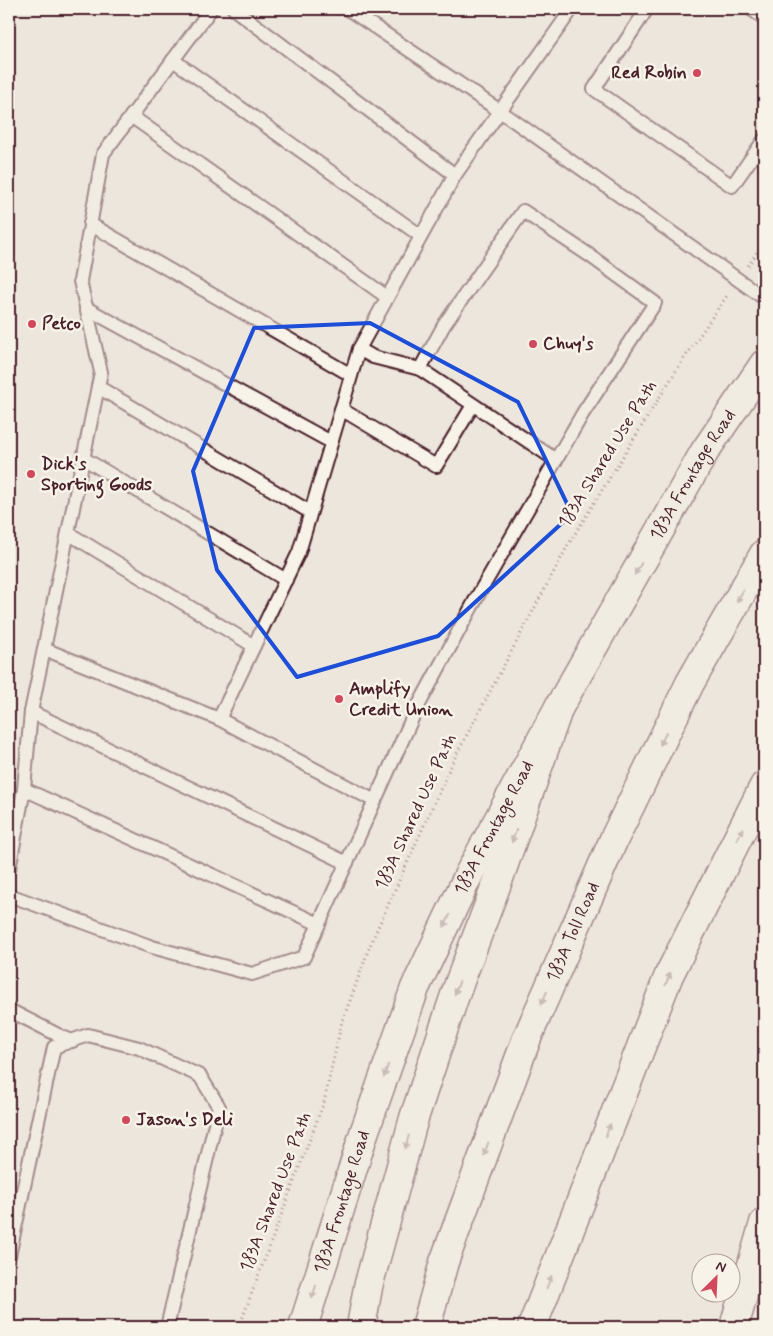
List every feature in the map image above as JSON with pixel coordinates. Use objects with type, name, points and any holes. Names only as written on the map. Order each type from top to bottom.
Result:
[{"type":"main road","name":"183A Frontage Road","points":[[303,1327],[364,1133],[415,988],[470,872],[559,707],[705,451],[764,364]]},
{"type":"main road","name":"183A Toll Road","points":[[426,1327],[444,1262],[526,1038],[614,839],[690,683],[764,554]]},
{"type":"main road","points":[[360,1327],[368,1287],[414,1118],[457,989],[502,870],[559,707]]},
{"type":"main road","points":[[532,1327],[669,975],[764,786]]},
{"type":"main road","points":[[734,1327],[764,1223]]},
{"type":"lane","points":[[9,869],[24,789],[30,712],[100,372],[80,281],[103,154],[211,9]]},
{"type":"lane","points":[[234,9],[455,175]]},
{"type":"lane","points":[[348,9],[500,111],[764,298]]},
{"type":"lane","points":[[219,719],[299,552],[358,349],[455,175],[572,9]]},
{"type":"lane","points":[[647,9],[594,89],[732,186],[764,140]]},
{"type":"lane","points":[[751,9],[764,18]]},
{"type":"lane","points":[[173,60],[421,236]]},
{"type":"lane","points":[[131,116],[387,297]]},
{"type":"lane","points":[[9,895],[152,947],[252,974],[304,957],[415,712],[477,597],[556,460],[655,303],[589,255],[523,211],[444,325],[420,369]]},
{"type":"lane","points":[[90,224],[351,375]]},
{"type":"lane","points":[[86,308],[331,442]]},
{"type":"lane","points":[[358,349],[373,357],[420,369],[556,460]]},
{"type":"lane","points":[[98,387],[310,512]]},
{"type":"lane","points":[[341,409],[436,466],[473,405]]},
{"type":"lane","points":[[83,458],[286,580]]},
{"type":"lane","points":[[68,533],[254,646]]},
{"type":"lane","points":[[44,649],[219,719],[375,801]]},
{"type":"lane","points":[[30,712],[347,863]]},
{"type":"lane","points":[[24,789],[319,924]]},
{"type":"lane","points":[[9,1010],[72,1041]]},
{"type":"lane","points":[[9,1256],[54,1047],[88,1035],[139,1048],[200,1076],[219,1107],[167,1327]]},
{"type":"path","points":[[747,266],[764,241]]},
{"type":"path","name":"183A Shared Use Path","points":[[239,1327],[324,1102],[342,1021],[371,943],[453,761],[567,547],[677,369],[728,294]]},
{"type":"highlighted area","points":[[370,323],[518,402],[572,514],[438,636],[297,677],[217,570],[193,471],[254,328]]},
{"type":"place","name":"Red Robin","points":[[697,73]]},
{"type":"place","name":"Petco","points":[[32,324]]},
{"type":"place","name":"Chuy's","points":[[533,344]]},
{"type":"place","name":"Dick's Sporting Goods","points":[[31,474]]},
{"type":"place","name":"Amplify Credit Union","points":[[339,699]]},
{"type":"place","name":"Jason's Deli","points":[[126,1120]]}]
